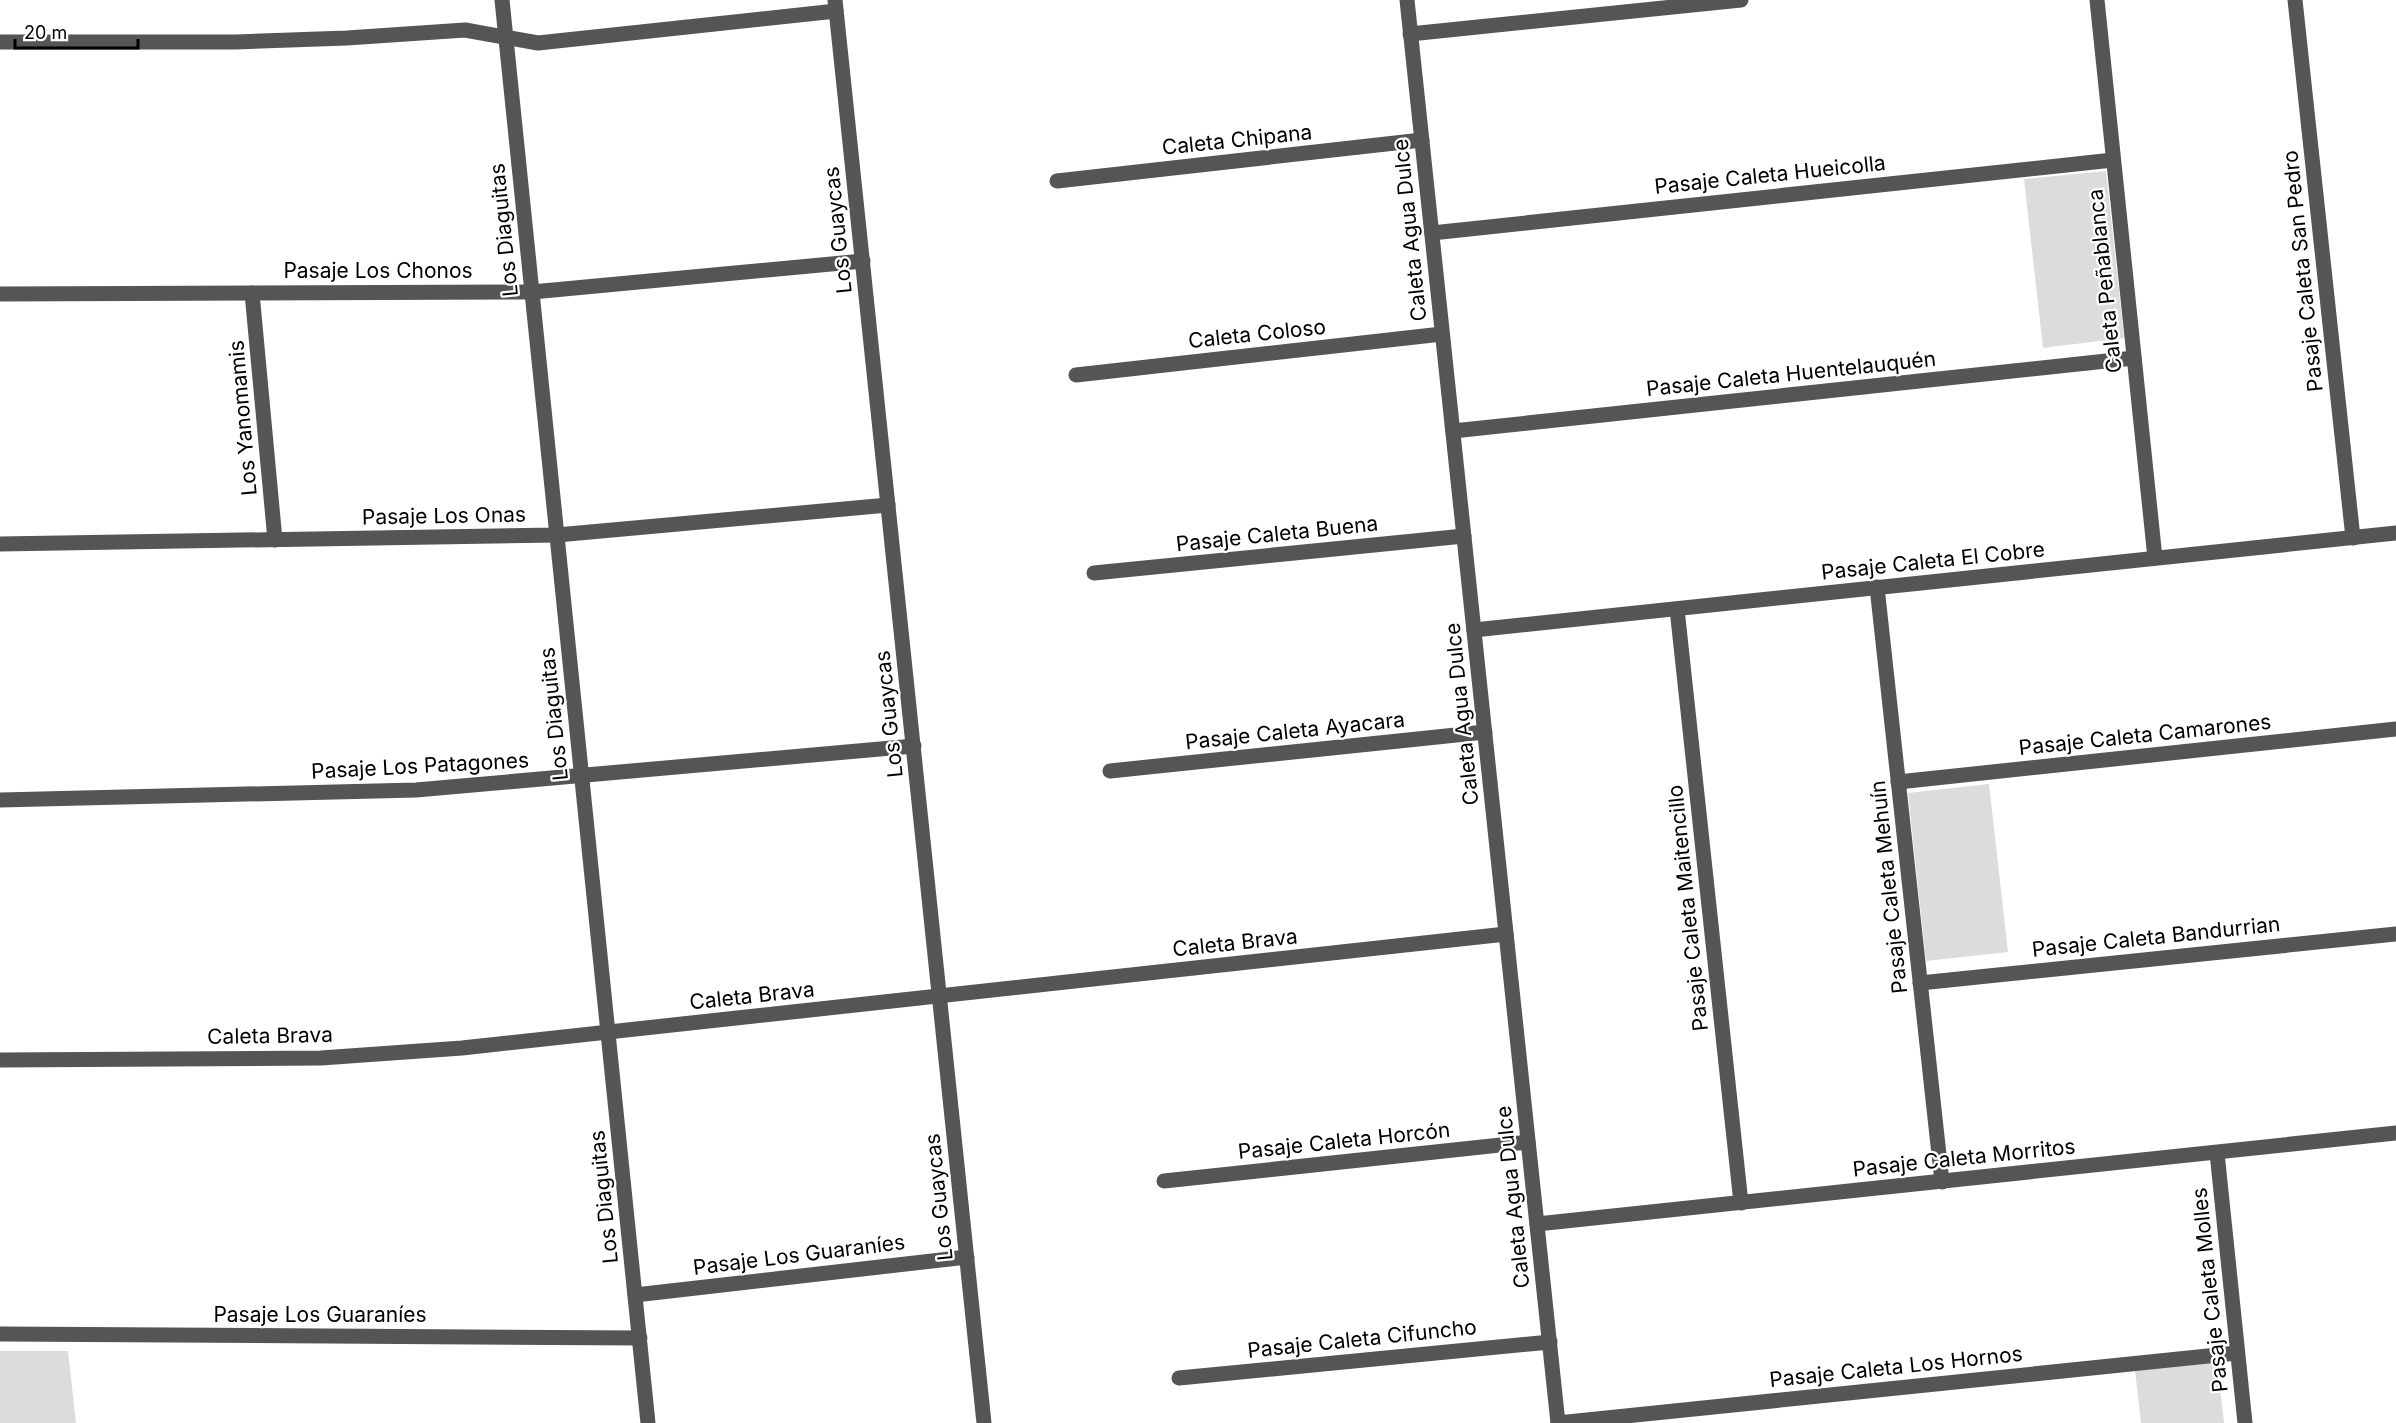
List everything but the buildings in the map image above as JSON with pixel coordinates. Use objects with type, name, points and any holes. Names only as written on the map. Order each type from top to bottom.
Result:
[{"type":"street","name":"Los Diaguitas","points":[[502,0],[648,1423]]},
{"type":"street","name":"Caleta Agua Dulce","points":[[1407,0],[1558,1423]]},
{"type":"street","points":[[1410,34],[1625,6],[1741,0]]},
{"type":"street","name":"Caleta Peñablanca","points":[[2097,0],[2155,558]]},
{"type":"street","name":"Pasaje Caleta San Pedro","points":[[2295,0],[2353,538]]},
{"type":"street","points":[[0,42],[236,42],[347,38],[465,30],[538,43],[836,5]]},
{"type":"street","name":"Los Guaycas","points":[[836,5],[984,1423]]},
{"type":"street","name":"Caleta Chipana","points":[[1057,181],[1422,140]]},
{"type":"street","name":"Pasaje Caleta Hueicolla","points":[[1432,233],[2113,160]]},
{"type":"street","name":"Pasaje Los Chonos","points":[[0,294],[532,292],[862,261]]},
{"type":"street","name":"Los Yanomamis","points":[[252,293],[275,540]]},
{"type":"street","name":"Caleta Coloso","points":[[1076,375],[1442,334]]},
{"type":"street","name":"Pasaje Caleta Huentelauquén","points":[[1453,431],[2134,358]]},
{"type":"street","name":"Pasaje Los Onas","points":[[0,544],[557,535],[888,505]]},
{"type":"street","name":"Pasaje Caleta El Cobre","points":[[1474,630],[2396,533]]},
{"type":"street","name":"Pasaje Caleta Buena","points":[[1094,573],[1464,536]]},
{"type":"street","name":"Pasaje Caleta Mehuín","points":[[1877,587],[1942,1182]]},
{"type":"street","name":"Pasaje Caleta Maitencillo","points":[[1677,609],[1741,1203]]},
{"type":"street","name":"Pasaje Caleta Camarones","points":[[1898,782],[2396,729]]},
{"type":"street","name":"Pasaje Caleta Ayacara","points":[[1110,771],[1485,732]]},
{"type":"street","name":"Pasaje Los Patagones","points":[[0,800],[416,790],[914,746]]},
{"type":"street","name":"Caleta Brava","points":[[0,1060],[321,1058],[462,1048],[1506,934]]},
{"type":"street","name":"Pasaje Caleta Bandurrian","points":[[1920,983],[2396,934]]},
{"type":"street","name":"Pasaje Caleta Morritos","points":[[1537,1224],[2396,1133]]},
{"type":"street","name":"Pasaje Caleta Horcón","points":[[1164,1181],[1528,1142]]},
{"type":"street","name":"Pasaje Caleta Molles","points":[[2217,1153],[2244,1423]]},
{"type":"street","name":"Pasaje Los Guaraníes","points":[[635,1295],[967,1257]]},
{"type":"street","name":"Pasaje Los Guaraníes","points":[[0,1334],[640,1338]]},
{"type":"street","name":"Pasaje Caleta Cifuncho","points":[[1179,1378],[1550,1342]]},
{"type":"street","name":"Pasaje Caleta Los Hornos","points":[[1558,1423],[2237,1353]]},
{"type":"shaded area","points":[[2106,171],[2124,338],[2043,348],[2024,179]]},
{"type":"shaded area","points":[[1989,784],[2008,952],[1926,961],[1908,793]]},
{"type":"shaded area","points":[[0,1351],[68,1351],[76,1423],[0,1423]]},
{"type":"shaded area","points":[[2217,1360],[2224,1423],[2141,1423],[2135,1370]]}]
